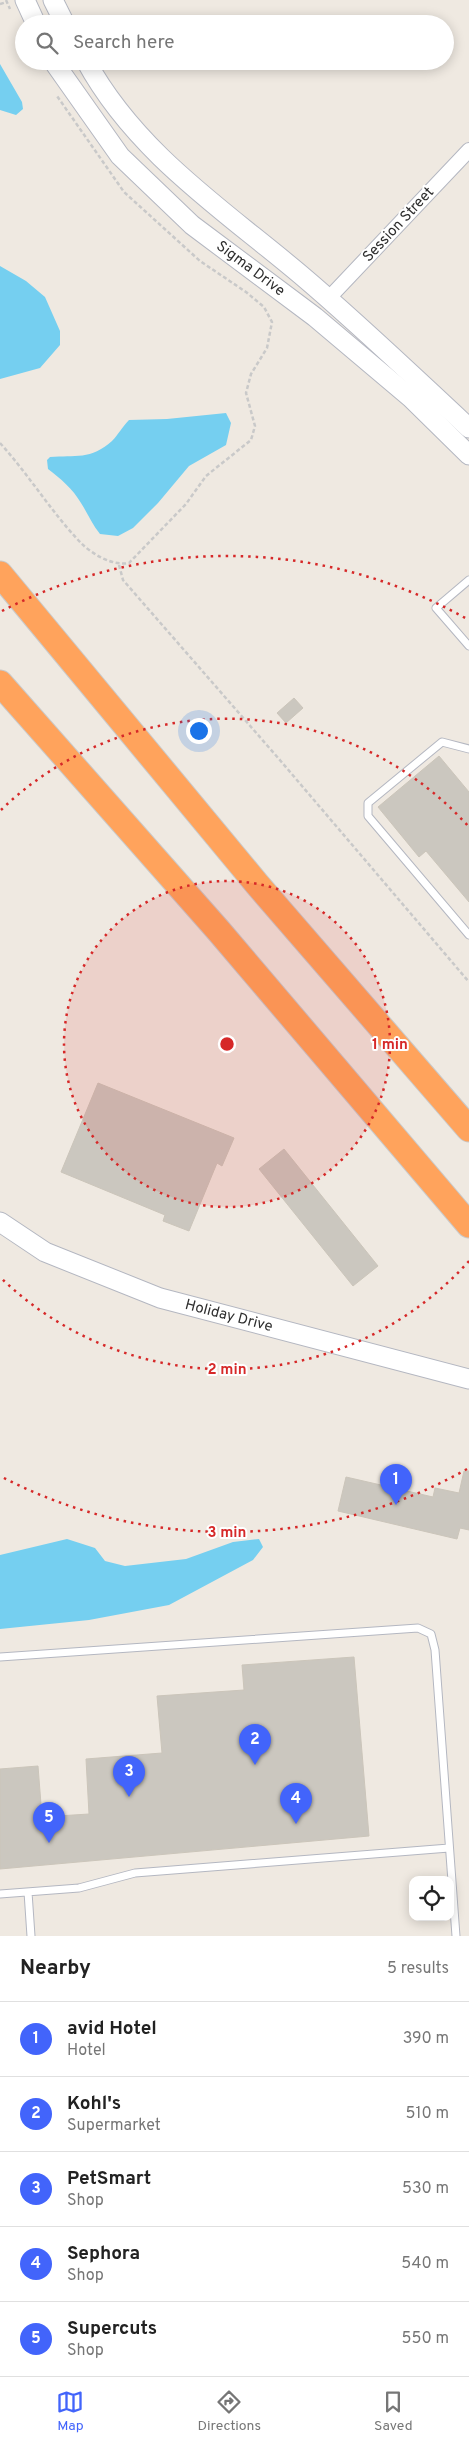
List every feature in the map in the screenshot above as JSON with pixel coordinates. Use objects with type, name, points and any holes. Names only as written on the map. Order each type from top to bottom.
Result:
[{"type":"highway","points":[[0,574],[257,884],[469,1129]]},
{"type":"highway","points":[[0,683],[218,930],[469,1225]]},
{"type":"street","points":[[25,0],[32,15]]},
{"type":"street","points":[[53,0],[60,15]]},
{"type":"street","name":"Sigma Drive","points":[[59,70],[120,156],[192,225],[314,317],[411,398],[469,455]]},
{"type":"street","name":"Sigma Drive","points":[[92,70],[130,124],[167,165],[328,299],[469,428]]},
{"type":"street","name":"Session Street","points":[[328,299],[469,150]]},
{"type":"street","points":[[314,317],[328,299]]},
{"type":"street","name":"Holiday Drive","points":[[0,1222],[45,1252],[160,1298],[469,1379]]},
{"type":"lane","points":[[469,580],[436,608],[469,646]]},
{"type":"lane","points":[[469,749],[442,742],[368,803],[368,816],[469,935]]},
{"type":"lane","points":[[0,1657],[418,1628],[431,1634],[435,1650],[456,1936]]},
{"type":"lane","points":[[0,1894],[79,1888],[135,1873],[449,1848]]},
{"type":"lane","points":[[28,1892],[31,1936]]},
{"type":"path","points":[[0,4],[7,2],[6,0]]},
{"type":"path","points":[[0,444],[82,544],[119,565],[129,563],[186,504],[206,476],[251,440],[256,426],[246,393],[250,374],[267,348],[272,322],[264,307],[246,292],[200,261],[124,192],[69,116],[55,93]]},
{"type":"path","points":[[119,565],[123,580],[469,982]]},
{"type":"water","points":[[0,64],[22,102],[23,109],[16,115],[0,110]]},
{"type":"water","points":[[0,266],[26,281],[45,297],[60,331],[60,345],[40,368],[0,379]]},
{"type":"water","points":[[226,413],[231,423],[226,445],[189,466],[158,503],[133,528],[118,536],[100,534],[74,493],[48,469],[47,460],[50,457],[90,454],[104,447],[114,439],[129,420],[167,419]]},
{"type":"water","points":[[67,1539],[95,1548],[105,1561],[125,1566],[186,1559],[233,1542],[259,1539],[263,1547],[253,1560],[169,1605],[89,1620],[0,1629],[0,1555]]},
{"type":"building","points":[[294,698],[303,708],[286,723],[277,713]]},
{"type":"building","points":[[439,756],[469,792],[469,902],[426,851],[419,857],[378,807]]},
{"type":"building","points":[[98,1083],[234,1138],[222,1166],[217,1163],[189,1231],[163,1221],[165,1215],[61,1172]]},
{"type":"building","points":[[284,1149],[378,1266],[353,1286],[259,1169]]},
{"type":"building","points":[[464,1471],[469,1471],[469,1530],[460,1528],[457,1539],[338,1511],[346,1477],[433,1497],[435,1488],[459,1493]]},
{"type":"building","points":[[354,1657],[369,1836],[0,1869],[0,1769],[38,1766],[42,1817],[89,1814],[86,1759],[162,1753],[157,1696],[244,1690],[242,1665]]},
{"type":"place","name":"avid Hotel","points":[[396,1505]]},
{"type":"place","name":"Kohl's","points":[[255,1765]]},
{"type":"place","name":"PetSmart","points":[[129,1797]]},
{"type":"place","name":"Sephora","points":[[296,1824]]},
{"type":"place","name":"Supercuts","points":[[49,1843]]}]
